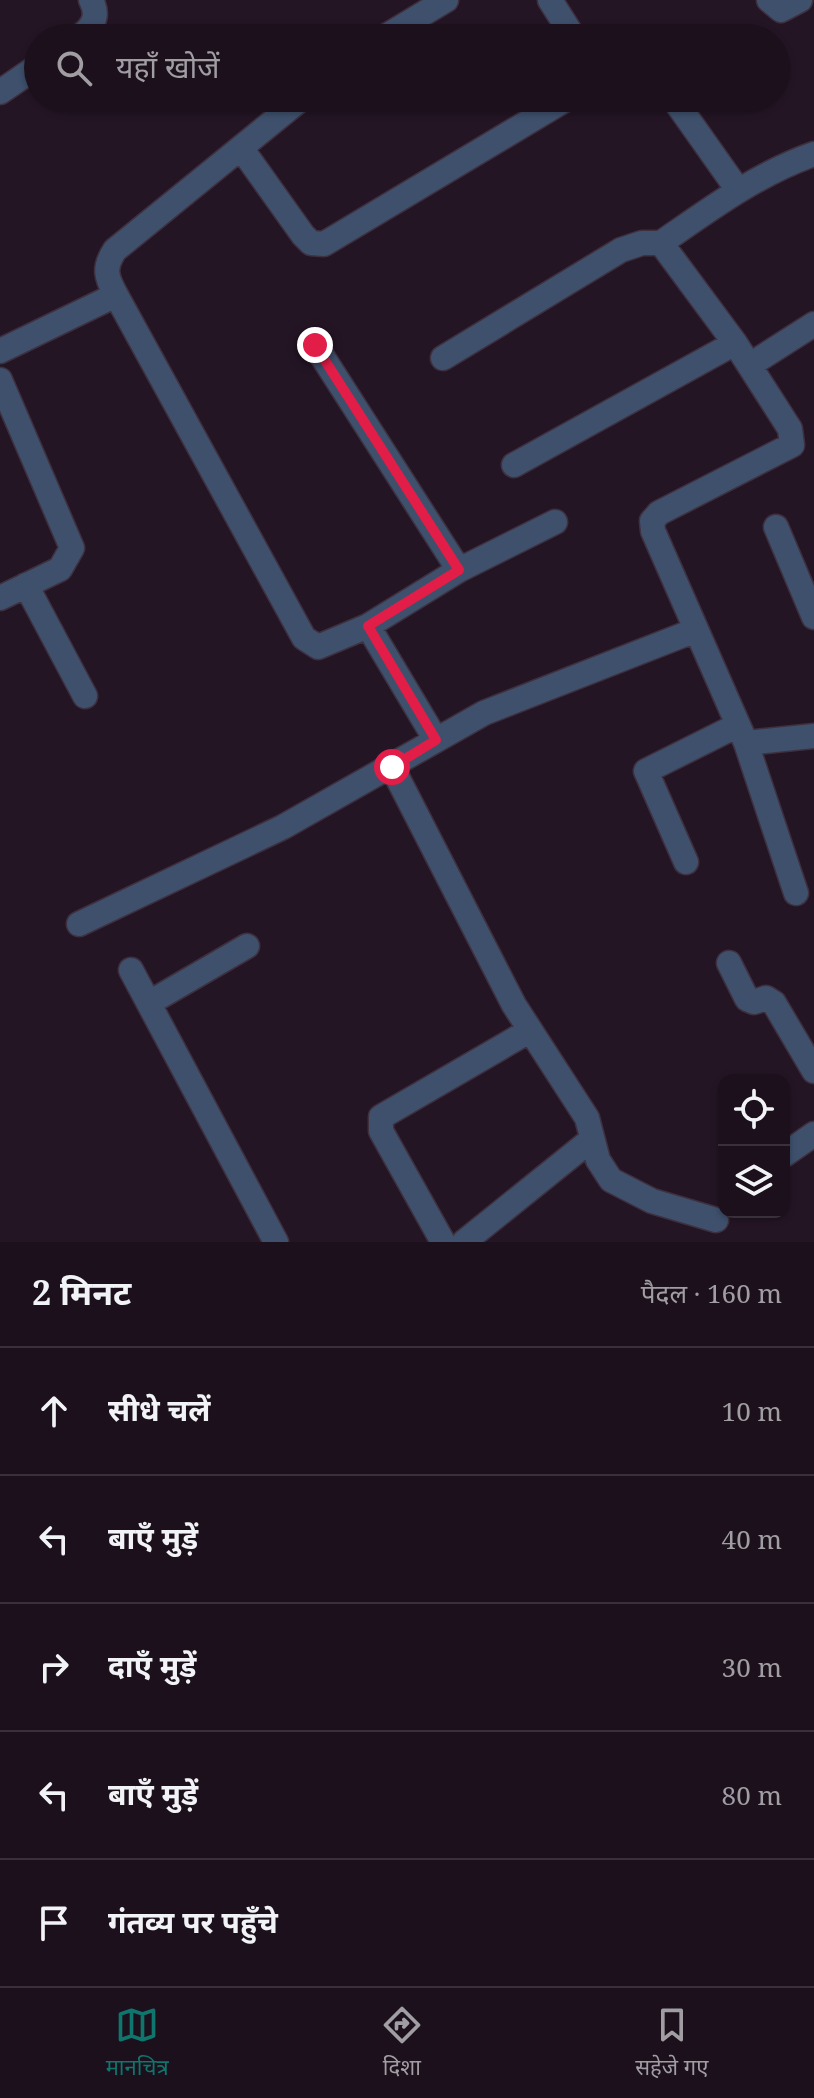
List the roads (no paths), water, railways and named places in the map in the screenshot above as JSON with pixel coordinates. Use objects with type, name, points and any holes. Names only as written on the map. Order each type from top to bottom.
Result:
[{"type":"street","points":[[91,0],[96,16],[93,24]]},
{"type":"street","points":[[406,24],[446,0]]},
{"type":"street","points":[[550,0],[565,24]]},
{"type":"street","points":[[769,0],[781,10],[800,0]]},
{"type":"street","points":[[0,92],[24,76]]},
{"type":"street","points":[[285,112],[115,250],[106,264],[106,277],[304,638],[318,647],[329,645],[368,626],[459,570],[555,522]]},
{"type":"street","points":[[241,148],[303,235],[311,243],[324,244],[545,112]]},
{"type":"street","points":[[683,112],[738,190]]},
{"type":"street","points":[[443,358],[621,250],[642,243],[661,243],[738,190],[785,164],[814,154]]},
{"type":"street","points":[[661,243],[735,343],[790,429],[792,445],[659,513],[652,521],[655,540],[742,734],[796,893]]},
{"type":"street","points":[[0,351],[116,295]]},
{"type":"street","points":[[750,365],[814,324]]},
{"type":"street","points":[[514,465],[735,343]]},
{"type":"street","points":[[315,345],[459,570]]},
{"type":"street","points":[[0,380],[72,548],[60,569],[0,598]]},
{"type":"street","points":[[776,527],[814,617]]},
{"type":"street","points":[[26,585],[85,696]]},
{"type":"street","points":[[368,626],[436,740]]},
{"type":"street","points":[[79,924],[186,876],[392,767],[484,713],[696,630]]},
{"type":"street","points":[[686,862],[646,771],[742,734],[814,736]]},
{"type":"street","points":[[392,767],[529,1031],[578,1100],[598,1160],[611,1180],[625,1189],[718,1214]]},
{"type":"street","points":[[149,1003],[247,946]]},
{"type":"street","points":[[729,963],[747,999],[754,1002],[766,998],[774,1003],[814,1071]]},
{"type":"street","points":[[131,970],[276,1242]]},
{"type":"street","points":[[443,1242],[381,1131],[381,1117],[529,1031]]},
{"type":"street","points":[[790,1151],[814,1134]]},
{"type":"street","points":[[464,1242],[592,1139]]},
{"type":"street","points":[[705,1242],[718,1218]]}]
